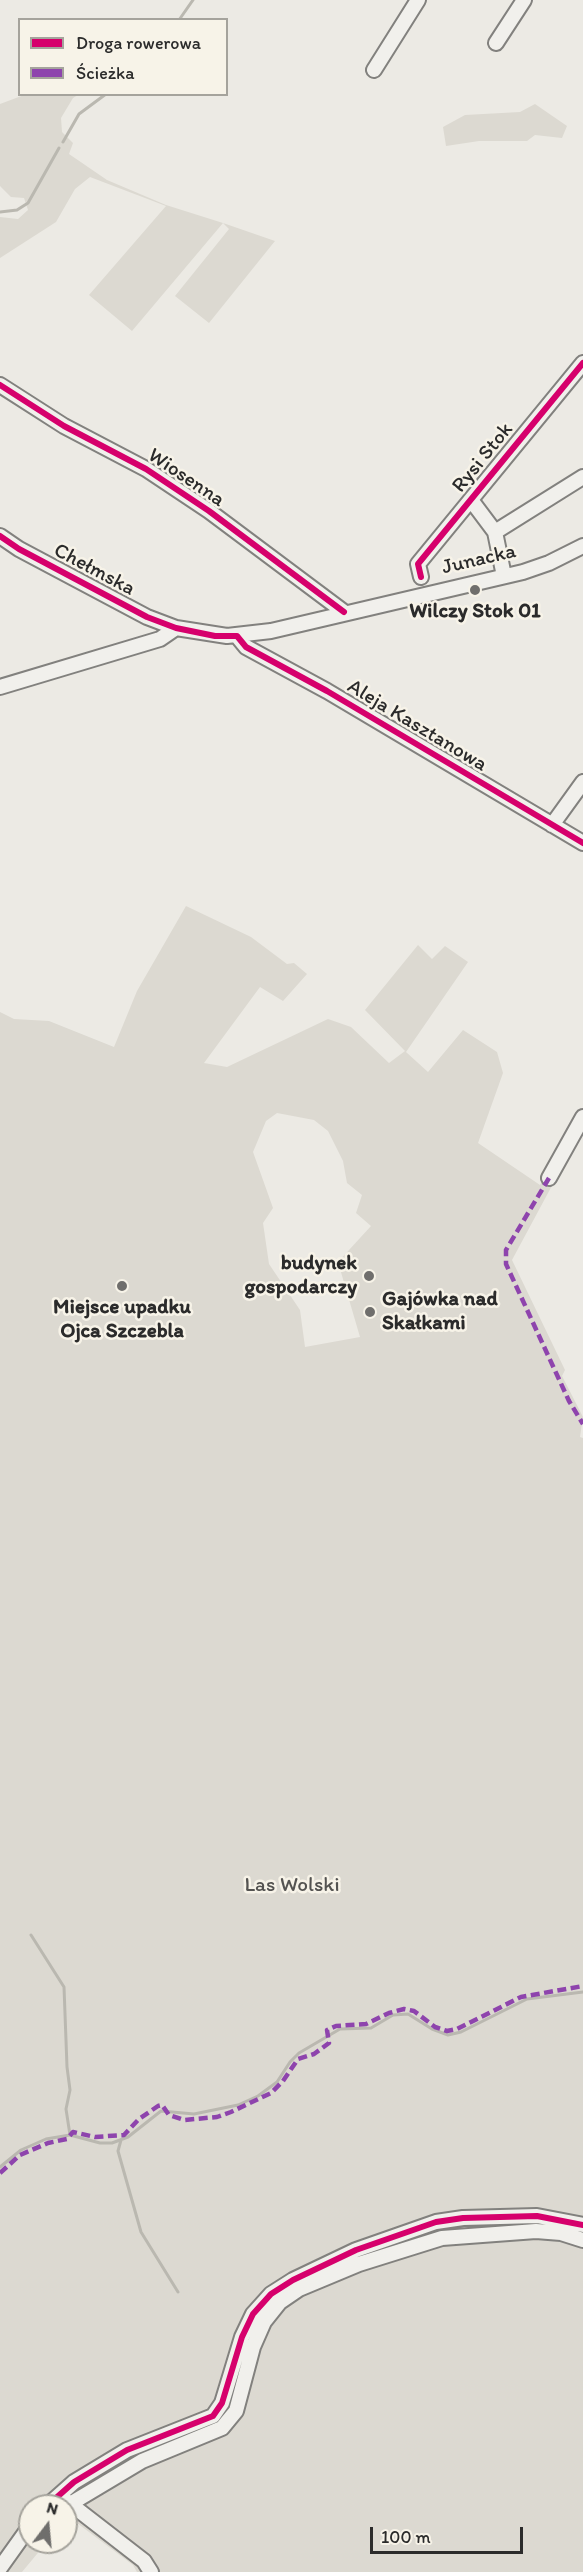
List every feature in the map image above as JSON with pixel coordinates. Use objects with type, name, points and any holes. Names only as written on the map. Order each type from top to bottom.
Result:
[{"type":"street","points":[[374,70],[418,0]]},
{"type":"street","points":[[496,43],[524,0]]},
{"type":"street","name":"Rysi Stok","points":[[421,577],[418,564],[583,363]]},
{"type":"street","name":"Wiosenna","points":[[0,385],[64,426],[146,469],[208,511],[344,612]]},
{"type":"street","points":[[495,532],[583,477]]},
{"type":"street","points":[[471,500],[495,532],[504,576]]},
{"type":"street","name":"Chełmska","points":[[0,536],[19,549],[147,617],[176,628]]},
{"type":"street","name":"Junacka","points":[[176,628],[215,636],[237,636],[271,631],[504,576],[549,563],[583,546]]},
{"type":"street","points":[[0,687],[160,639],[176,628]]},
{"type":"street","name":"Aleja Kasztanowa","points":[[237,636],[246,647],[327,691],[583,843]]},
{"type":"street","points":[[552,825],[583,782]]},
{"type":"street","points":[[549,1178],[583,1117]]},
{"type":"street","points":[[58,2494],[127,2451],[213,2416],[222,2403],[242,2337],[253,2314],[281,2286],[308,2271],[356,2250],[436,2222],[463,2218],[537,2216],[583,2225]]},
{"type":"street","points":[[78,2499],[126,2469],[222,2428],[236,2410],[253,2347],[264,2322],[280,2302],[299,2289],[359,2264],[442,2238],[536,2232],[561,2234],[583,2240]]},
{"type":"street","points":[[78,2510],[144,2561],[151,2572]]},
{"type":"street","points":[[0,2568],[18,2543]]},
{"type":"green space","points":[[21,96],[76,96],[61,118],[62,132],[73,143],[69,154],[107,180],[166,205],[223,223],[132,331],[89,295],[166,206],[90,177],[75,189],[56,222],[0,258],[0,217],[18,219],[28,210],[24,198],[11,197],[0,186],[0,104]]},
{"type":"green space","points":[[535,104],[567,126],[562,138],[535,135],[527,141],[479,141],[446,146],[443,127],[465,115],[520,112]]},
{"type":"green space","points":[[223,223],[275,241],[209,323],[175,296],[229,229]]},
{"type":"green space","name":"Las Wolski","points":[[186,906],[251,937],[287,964],[294,963],[307,974],[283,1001],[260,987],[204,1063],[227,1067],[328,1019],[351,1027],[389,1063],[405,1051],[365,1010],[418,945],[432,959],[445,946],[468,962],[406,1052],[428,1072],[463,1030],[497,1052],[503,1073],[478,1143],[540,1185],[547,1172],[555,1180],[512,1260],[565,1370],[562,1376],[583,1417],[580,1437],[583,1438],[583,2572],[137,2572],[133,2565],[78,2524],[78,2494],[18,2494],[18,2554],[37,2554],[22,2572],[0,2572],[0,1012],[14,1019],[49,1021],[114,1047],[137,991]],"holes":[[[277,1113],[314,1120],[328,1131],[343,1161],[347,1183],[362,1195],[356,1213],[371,1226],[338,1262],[360,1337],[305,1347],[300,1310],[269,1264],[263,1223],[273,1208],[253,1152],[266,1121]]]},
{"type":"waterway","points":[[180,18],[193,0]]},
{"type":"waterway","points":[[63,142],[79,114],[103,96]]},
{"type":"waterway","points":[[0,212],[17,210],[28,203],[59,148]]},
{"type":"waterway","points":[[31,1935],[64,1987],[70,2090],[66,2109],[70,2135]]},
{"type":"waterway","points":[[0,2167],[21,2150],[46,2139],[70,2135],[100,2143],[112,2143],[128,2137],[161,2111],[194,2114],[238,2105],[258,2096],[277,2082],[299,2053],[340,2029],[371,2028],[393,2015],[408,2014],[432,2029],[448,2035],[461,2032],[527,1999],[583,1992]]},
{"type":"waterway","points":[[121,2140],[118,2151],[141,2232],[178,2292]]},
{"type":"marked path","points":[[549,1178],[506,1250],[506,1264],[569,1401],[583,1424]]},
{"type":"marked path","points":[[0,2173],[20,2155],[48,2143],[67,2139],[73,2132],[95,2137],[124,2135],[139,2119],[158,2106],[162,2105],[169,2115],[184,2120],[217,2117],[231,2112],[271,2093],[283,2081],[298,2059],[314,2054],[329,2043],[327,2030],[336,2026],[366,2024],[404,2009],[414,2011],[435,2027],[447,2031],[457,2029],[521,1997],[583,1986]]},
{"type":"cycle path","points":[[421,577],[418,564],[583,363]]},
{"type":"cycle path","points":[[0,385],[64,426],[146,469],[209,511],[344,612]]},
{"type":"cycle path","points":[[0,536],[19,549],[147,617],[176,628],[215,636],[237,636],[246,647],[327,691],[583,843]]},
{"type":"cycle path","points":[[60,2494],[74,2482],[127,2450],[213,2416],[222,2403],[242,2337],[253,2314],[271,2294],[293,2280],[356,2250],[436,2222],[463,2218],[537,2216],[583,2225]]},
{"type":"place","name":"Wilczy Stok 01","points":[[475,590]]},
{"type":"place","name":"budynek gospodarczy","points":[[369,1276]]},
{"type":"place","name":"Miejsce upadku Ojca Szczebla","points":[[122,1286]]},
{"type":"place","name":"Gajówka nad Skałkami","points":[[370,1312]]}]
